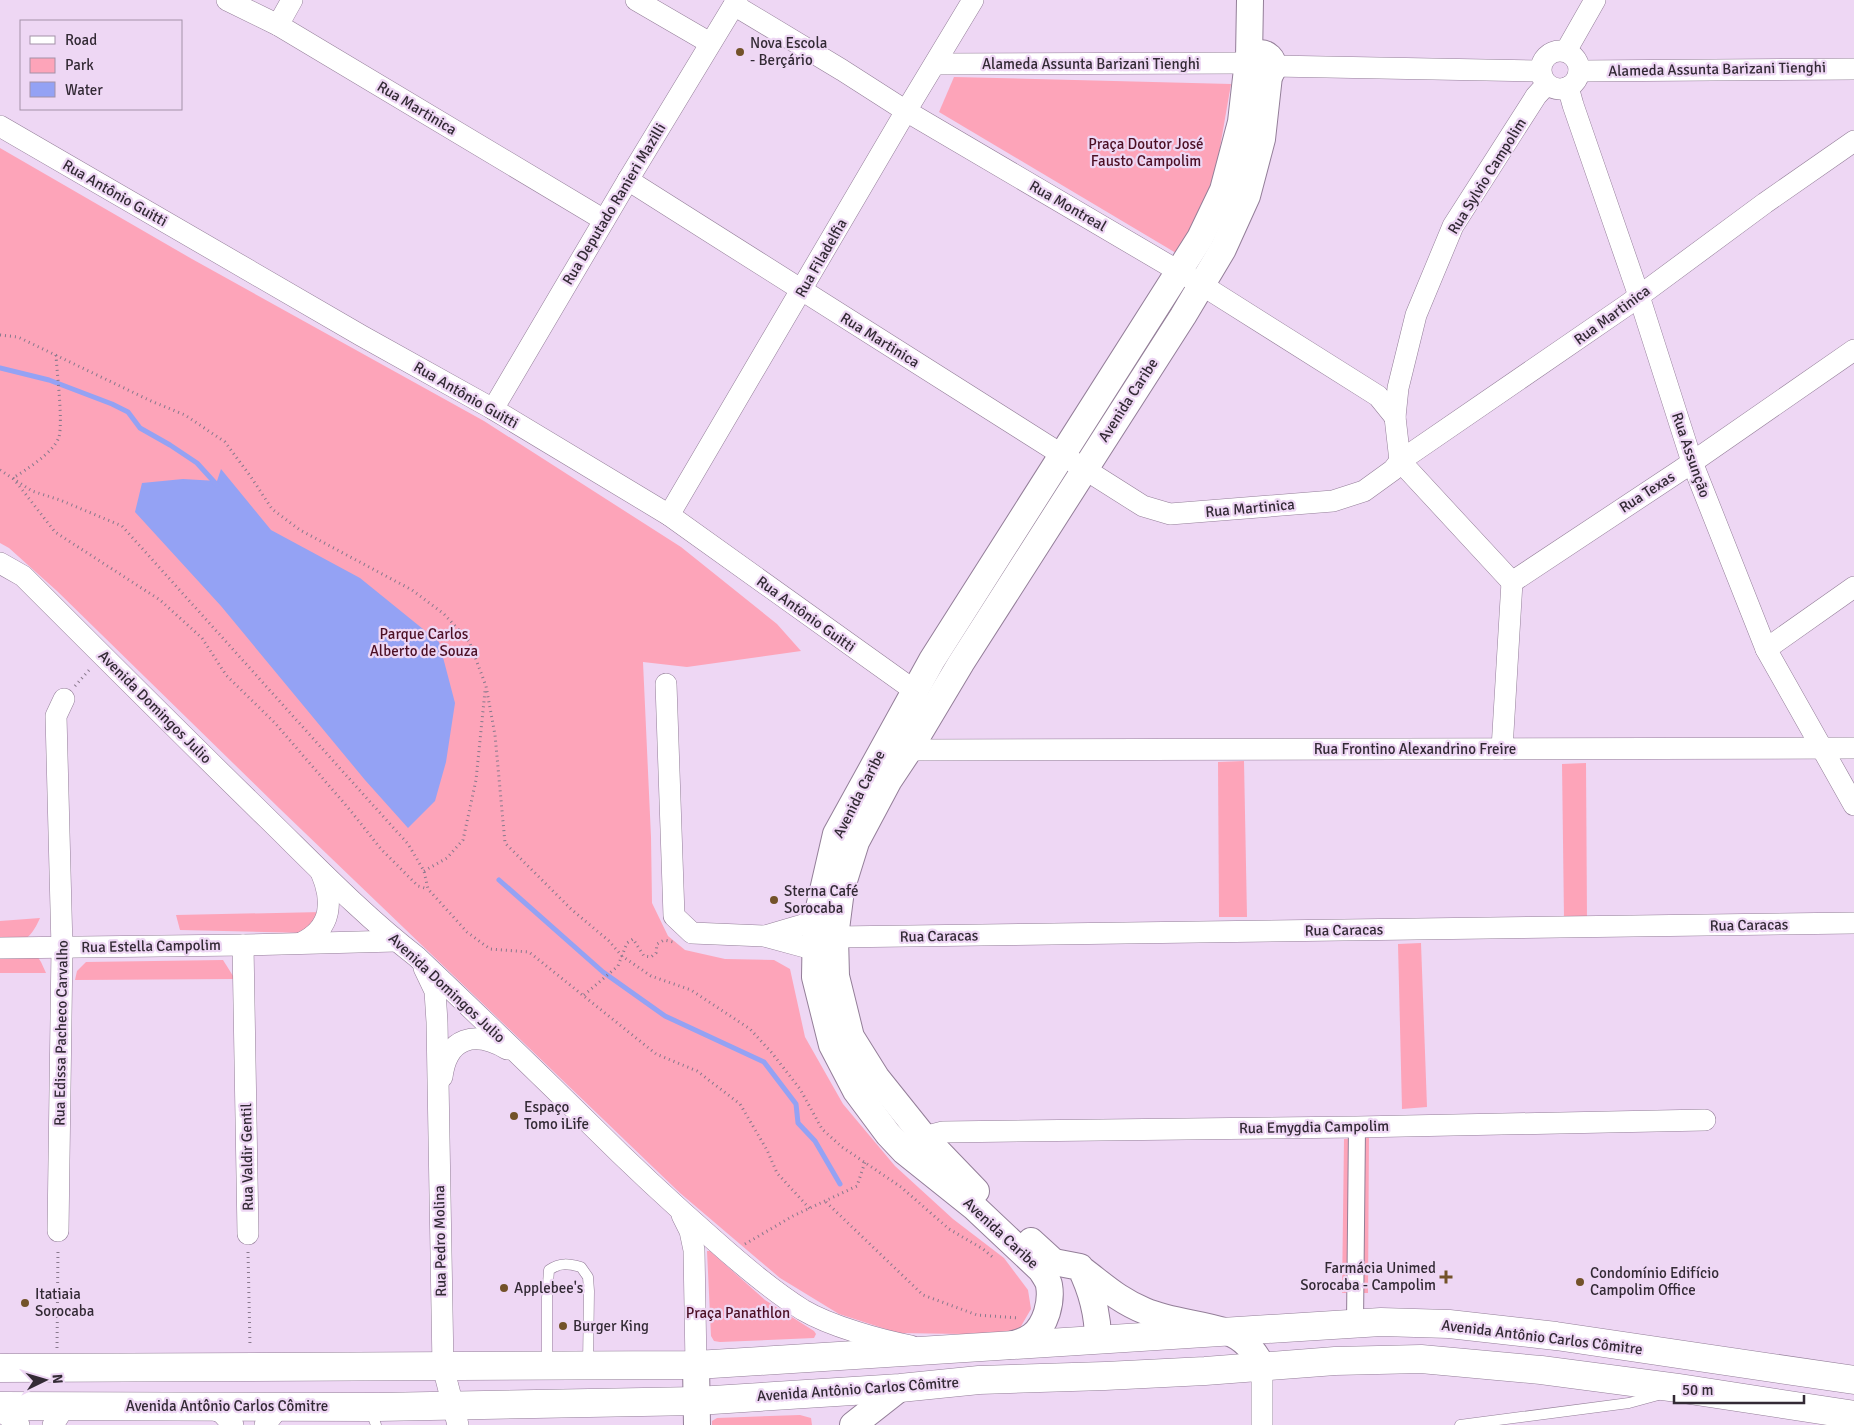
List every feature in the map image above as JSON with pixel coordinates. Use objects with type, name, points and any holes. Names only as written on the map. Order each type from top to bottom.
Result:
[{"type":"main road","name":"Avenida Antônio Carlos Cômitre","points":[[0,1368],[696,1365],[1381,1322],[1449,1324],[1556,1336],[1854,1380]]},
{"type":"main road","points":[[900,1388],[950,1368],[1084,1362],[1095,1355],[1098,1340]]},
{"type":"main road","name":"Avenida Antônio Carlos Cômitre","points":[[0,1408],[59,1416],[207,1406],[284,1406],[370,1416],[697,1413],[979,1380],[1205,1371],[1335,1361],[1421,1359],[1541,1370],[1678,1388],[1854,1415]]},
{"type":"street","name":"Rua Martinica","points":[[227,0],[278,25],[604,220]]},
{"type":"street","points":[[278,25],[292,0]]},
{"type":"street","points":[[636,0],[710,43]]},
{"type":"street","name":"Rua Filadelfia","points":[[669,516],[973,0]]},
{"type":"street","name":"Avenida Caribe","points":[[923,695],[1084,468],[1202,285],[1223,248],[1247,196],[1262,139],[1258,65],[1250,0]]},
{"type":"street","name":"Avenida Caribe","points":[[822,936],[841,890],[856,842],[889,780],[911,732],[932,660],[1200,238],[1222,190],[1240,122],[1258,65],[1268,0]]},
{"type":"street","points":[[1566,51],[1594,0]]},
{"type":"street","name":"Rua Deputado Ranieri Mazilli","points":[[492,409],[735,3]]},
{"type":"street","name":"Rua Montreal","points":[[735,3],[906,111],[1202,285],[1378,396],[1395,417]]},
{"type":"street","name":"Rua Sylvio Campolim","points":[[1400,461],[1395,417],[1398,388],[1416,315],[1453,226],[1536,96],[1559,78],[1543,60],[1553,51],[1566,51]]},
{"type":"street","name":"Rua Assunção","points":[[1566,51],[1576,59],[1559,78],[1572,105],[1639,296],[1692,462],[1766,649],[1854,805]]},
{"type":"street","name":"Alameda Assunta Barizani Tienghi","points":[[935,64],[1258,65],[1559,78],[1854,69]]},
{"type":"street","name":"Rua Antônio Guitti","points":[[0,126],[362,336],[492,409],[669,516],[923,695]]},
{"type":"street","name":"Rua Martinica","points":[[628,180],[1143,506],[1170,514],[1333,501],[1364,491],[1393,470],[1400,461],[1639,296],[1765,203],[1854,141]]},
{"type":"street","name":"Rua Texas","points":[[1512,582],[1692,462],[1854,350]]},
{"type":"street","points":[[1400,461],[1512,582],[1502,749]]},
{"type":"street","name":"Avenida Domingos Julio","points":[[0,563],[24,576],[320,870],[396,941],[417,957],[681,1211],[768,1286],[805,1311],[844,1327],[895,1343],[934,1350]]},
{"type":"street","points":[[1766,649],[1854,587]]},
{"type":"street","points":[[666,684],[674,916],[692,933]]},
{"type":"street","name":"Rua Edissa Pacheco Carvalho","points":[[58,1231],[62,948],[56,716],[64,700]]},
{"type":"street","name":"Avenida Caribe","points":[[911,732],[836,834],[822,936],[836,976],[851,1037],[914,1144],[974,1207],[1042,1270],[1049,1284],[1049,1302],[1045,1320],[1033,1335],[1021,1342],[1005,1346]]},
{"type":"street","name":"Rua Frontino Alexandrino Freire","points":[[911,732],[976,750],[1854,748]]},
{"type":"street","points":[[301,943],[310,939],[319,930],[325,921],[328,910],[329,896],[327,886],[320,870]]},
{"type":"street","name":"Rua Caracas","points":[[692,933],[822,936],[1854,924]]},
{"type":"street","name":"Rua Caracas","points":[[764,936],[822,936]]},
{"type":"street","name":"Rua Estella Campolim","points":[[0,948],[396,941]]},
{"type":"street","name":"Rua Valdir Gentil","points":[[244,945],[248,1234]]},
{"type":"street","name":"Rua Pedro Molina","points":[[417,957],[429,976],[434,991],[437,1022],[437,1114],[443,1367]]},
{"type":"street","name":"Rua Pedro Molina","points":[[437,1114],[443,1069],[448,1054],[456,1046],[465,1041],[481,1038],[497,1043],[522,1058]]},
{"type":"street","name":"Rua Emygdia Campolim","points":[[914,1144],[943,1132],[1357,1127],[1705,1120]]},
{"type":"street","points":[[1354,1323],[1357,1127]]},
{"type":"street","name":"Avenida Caribe","points":[[914,1144],[987,1202],[1054,1262],[1080,1267],[1122,1301],[1130,1305],[1171,1320],[1229,1332]]},
{"type":"street","points":[[681,1211],[690,1230],[694,1250],[697,1413]]},
{"type":"street","points":[[1080,1267],[1090,1287],[1095,1303],[1098,1340]]},
{"type":"street","points":[[1229,1332],[1256,1354],[1262,1366],[1262,1425]]},
{"type":"street","points":[[443,1367],[456,1415]]},
{"type":"street","points":[[853,1425],[900,1388]]},
{"type":"street","points":[[207,1406],[222,1413],[233,1425]]},
{"type":"street","points":[[265,1425],[275,1412],[284,1406]]},
{"type":"street","points":[[0,1408],[19,1425]]},
{"type":"lane","points":[[547,1366],[549,1270],[556,1265],[571,1265],[582,1267],[588,1277],[590,1322],[588,1366]]},
{"type":"lane","points":[[1460,1425],[1629,1403],[1649,1399],[1678,1388]]},
{"type":"path","points":[[0,336],[18,337],[151,400],[186,414],[225,442],[272,509],[300,530],[412,590],[444,614],[469,641],[486,686],[495,735],[505,844],[571,909],[609,941],[622,956],[650,976],[692,990],[750,1029],[772,1053],[800,1089],[822,1129],[842,1147],[901,1186],[948,1229],[982,1249],[997,1261]]},
{"type":"path","points":[[13,478],[42,458],[59,438],[60,415],[56,355]]},
{"type":"path","points":[[0,470],[32,491],[60,500],[122,526],[408,844],[424,871],[428,889],[467,932],[490,949],[529,952],[656,1054],[697,1071],[740,1104],[767,1150],[777,1173],[810,1209]]},
{"type":"path","points":[[13,478],[55,532],[160,600],[202,638],[226,675],[275,723],[381,849],[418,886],[428,889]]},
{"type":"path","points":[[64,700],[102,654]]},
{"type":"path","points":[[424,871],[447,858],[463,840],[476,780],[486,686]]},
{"type":"path","points":[[584,995],[618,966],[627,943],[633,939],[644,956],[651,957],[656,953],[657,944],[664,940],[672,941],[676,944],[685,940],[692,933]]},
{"type":"path","points":[[728,1252],[744,1245],[793,1216],[857,1186],[865,1162]]},
{"type":"path","points":[[57,1368],[58,1231]]},
{"type":"path","points":[[248,1234],[250,1368]]},
{"type":"green space","name":"Praça Doutor José Fausto Campolim","points":[[954,77],[1231,84],[1218,159],[1203,209],[1176,253],[939,112]]},
{"type":"green space","name":"Parque Carlos Alberto de Souza","points":[[0,148],[192,259],[484,421],[681,547],[777,624],[801,651],[687,667],[643,662],[652,903],[668,936],[685,950],[725,959],[774,960],[790,969],[805,1037],[843,1104],[895,1166],[953,1219],[1004,1258],[1028,1290],[1031,1309],[1020,1328],[1011,1332],[963,1334],[898,1333],[839,1314],[780,1278],[680,1193],[279,808],[57,591],[9,548],[0,543]]},
{"type":"green space","points":[[1244,761],[1247,917],[1219,917],[1218,762]]},
{"type":"green space","points":[[1586,763],[1587,920],[1564,919],[1562,764]]},
{"type":"green space","points":[[322,912],[307,933],[180,930],[176,915]]},
{"type":"green space","points":[[40,918],[32,932],[25,939],[0,942],[0,921]]},
{"type":"green space","points":[[1421,943],[1427,1107],[1402,1109],[1398,944]]},
{"type":"green space","points":[[35,953],[46,973],[0,973],[0,954]]},
{"type":"green space","points":[[223,960],[235,979],[75,980],[77,971],[86,962]]},
{"type":"green space","points":[[1369,1137],[1368,1293],[1342,1293],[1344,1139]]},
{"type":"green space","name":"Praça Panathlon","points":[[707,1251],[710,1251],[765,1300],[814,1331],[816,1334],[814,1338],[714,1341],[711,1336]]},
{"type":"green space","points":[[800,1415],[811,1418],[812,1425],[712,1425],[712,1421],[717,1418]]},
{"type":"water","points":[[221,469],[271,530],[360,578],[439,642],[455,703],[446,762],[435,801],[408,828],[365,780],[221,606],[135,512],[142,483],[183,479],[217,481]]},
{"type":"waterway","points":[[0,368],[49,380],[128,412],[140,428],[197,463],[217,485]]},
{"type":"waterway","points":[[499,880],[603,972],[665,1016],[764,1062],[796,1104],[798,1123],[815,1141],[840,1184]]},
{"type":"place","name":"Nova Escola - Berçário","points":[[740,52]]},
{"type":"place","name":"Sterna Café Sorocaba","points":[[774,900]]},
{"type":"place","name":"Espaço Tomo iLife","points":[[514,1116]]},
{"type":"place","name":"Farmácia Unimed Sorocaba - Campolim","points":[[1446,1277]]},
{"type":"place","name":"Condomínio Edifício Campolim Office","points":[[1580,1282]]},
{"type":"place","name":"Applebee's","points":[[504,1288]]},
{"type":"place","name":"Itatiaia Sorocaba","points":[[25,1303]]},
{"type":"place","name":"Burger King","points":[[563,1326]]}]
